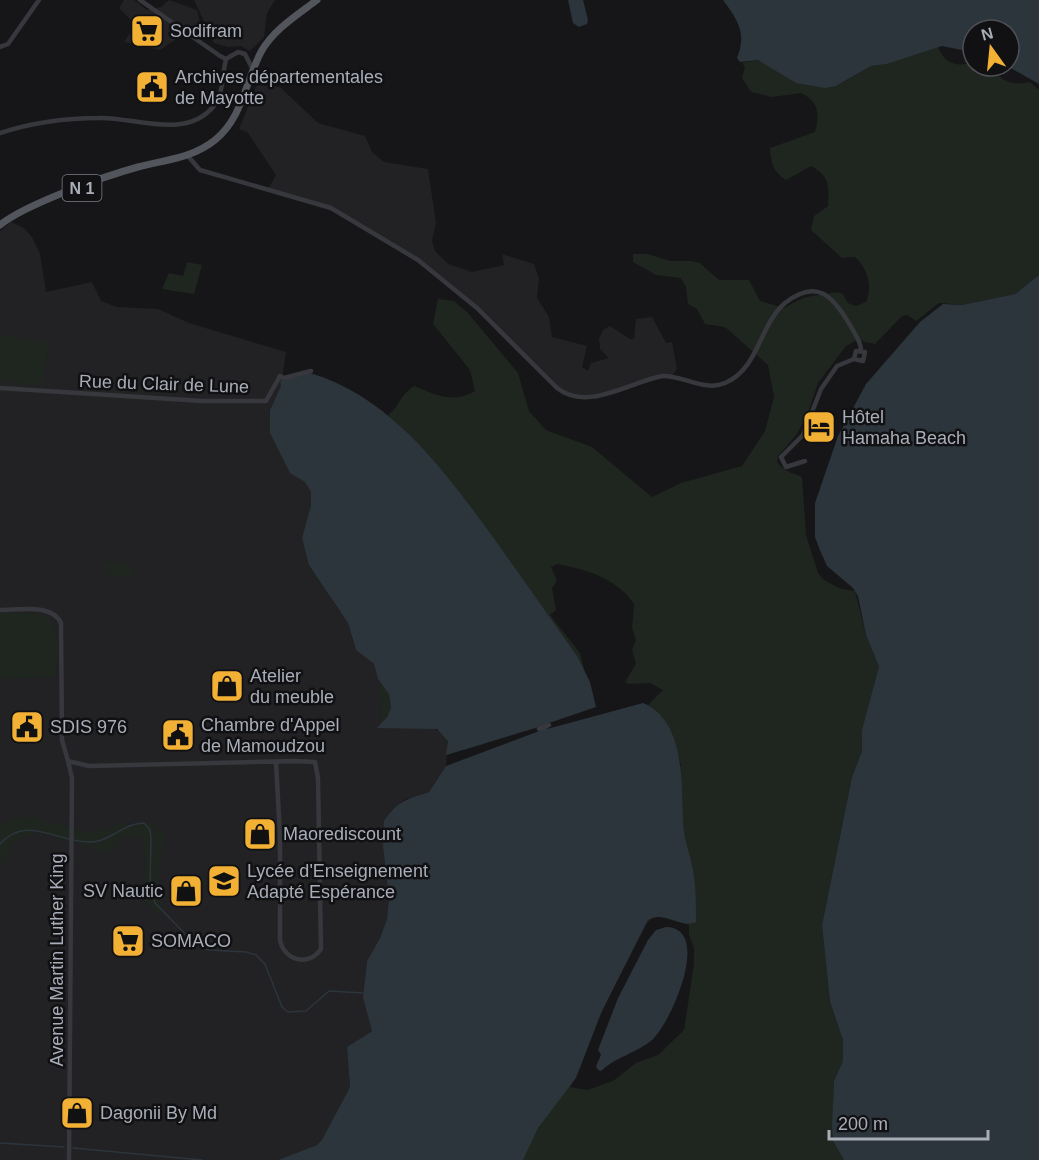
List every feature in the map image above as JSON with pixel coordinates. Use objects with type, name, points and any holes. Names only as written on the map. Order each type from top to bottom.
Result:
[{"type":"main road","name":"N 1","points":[[0,225],[22,212],[114,174],[187,155],[215,140],[228,127],[237,112],[253,70],[270,38],[317,0]]},
{"type":"street","points":[[0,47],[8,44],[39,0]]},
{"type":"street","points":[[140,0],[226,59]]},
{"type":"street","points":[[226,59],[238,52],[245,54],[253,70]]},
{"type":"street","points":[[0,133],[35,124],[88,118],[133,120],[163,125],[186,123],[202,116],[215,105],[222,89],[226,59]]},
{"type":"street","points":[[187,155],[200,170],[331,208],[418,260],[477,308],[557,388],[574,396],[592,396],[662,376],[672,376],[713,386],[725,384],[739,375],[771,320],[785,304],[810,290],[823,292],[836,304],[858,340],[861,350],[865,352],[865,360],[861,362],[854,359],[837,366],[828,376],[803,435],[781,457],[786,467],[805,461]]},
{"type":"street","points":[[854,359],[855,352],[861,350]]},
{"type":"street","name":"Rue du Clair de Lune","points":[[0,388],[202,401],[266,401],[280,376],[284,378],[311,371]]},
{"type":"street","name":"Avenue Martin Luther King","points":[[0,610],[47,611],[59,618],[62,623],[62,740],[72,778],[69,1157]]},
{"type":"street","points":[[539,729],[549,725]]},
{"type":"street","points":[[68,761],[89,765],[276,762],[315,762],[318,769],[321,949],[312,958],[303,960],[291,958],[282,948],[280,940],[280,845],[276,762]]},
{"type":"shaded area","points":[[124,0],[134,0],[147,10],[161,7],[169,0],[197,10],[203,34],[180,37],[160,50],[124,42],[136,25],[119,8]]},
{"type":"shaded area","points":[[194,0],[275,0],[267,13],[264,37],[250,51],[241,46],[228,47],[214,43]]},
{"type":"shaded area","points":[[568,0],[583,0],[587,24],[579,27],[573,23]]},
{"type":"shaded area","points":[[723,0],[1039,0],[1039,84],[1021,74],[1021,18],[961,18],[961,50],[942,46],[887,64],[871,66],[836,86],[825,88],[796,83],[758,60],[740,62],[737,58],[741,34],[733,14]]},
{"type":"shaded area","points":[[938,47],[947,60],[961,64],[961,78],[1002,78],[1013,83],[1030,82],[1039,90],[1039,275],[1015,294],[962,305],[939,303],[916,321],[907,315],[902,316],[875,344],[857,340],[846,346],[818,383],[808,413],[797,434],[778,456],[777,462],[783,468],[802,477],[806,535],[818,573],[824,580],[841,589],[855,591],[866,635],[879,667],[879,676],[862,730],[862,751],[852,777],[822,925],[830,1002],[843,1040],[843,1061],[834,1082],[833,1141],[844,1160],[452,1160],[681,766],[672,733],[648,705],[663,690],[650,683],[629,684],[625,682],[636,664],[632,650],[636,640],[632,628],[634,604],[619,588],[600,576],[557,564],[551,567],[557,581],[552,588],[556,610],[550,615],[580,653],[593,705],[503,735],[481,745],[446,755],[449,745],[441,732],[442,728],[382,725],[380,663],[363,646],[356,650],[350,626],[314,574],[306,557],[303,545],[306,520],[312,503],[311,491],[285,465],[270,433],[269,418],[280,387],[280,380],[406,432],[388,415],[414,386],[452,398],[475,391],[470,370],[433,324],[438,299],[454,301],[468,313],[518,373],[529,411],[546,430],[592,447],[652,497],[681,483],[742,466],[765,431],[774,397],[768,365],[725,327],[705,324],[697,309],[688,304],[686,287],[681,278],[656,275],[633,262],[633,254],[648,254],[670,261],[700,263],[719,280],[749,280],[760,301],[784,308],[805,298],[834,293],[843,294],[848,303],[856,306],[866,302],[869,284],[863,267],[855,257],[842,258],[811,230],[814,216],[828,206],[828,187],[825,178],[811,166],[786,180],[778,174],[772,163],[770,148],[815,132],[818,114],[815,105],[801,93],[772,97],[751,92],[742,78],[745,67],[742,63],[758,60],[767,63],[796,83],[842,83],[871,66],[887,64]],"holes":[[[657,916],[689,925],[689,935],[694,948],[694,964],[684,1030],[658,1055],[636,1063],[613,1081],[587,1090],[570,1087],[621,966],[646,924]]]},
{"type":"shaded area","points":[[257,85],[280,87],[318,123],[365,136],[372,152],[384,162],[428,169],[436,223],[432,241],[435,251],[448,264],[472,272],[504,265],[502,254],[534,264],[539,278],[537,298],[549,317],[552,337],[587,346],[582,367],[588,371],[591,363],[609,358],[600,349],[599,339],[603,330],[610,326],[630,339],[634,339],[636,319],[652,317],[666,343],[672,342],[677,369],[672,376],[592,396],[562,392],[477,308],[418,260],[331,208],[268,189],[276,175],[248,133],[239,129]]},
{"type":"shaded area","points":[[11,222],[24,228],[32,237],[40,254],[46,292],[92,282],[101,301],[117,307],[158,309],[189,323],[286,352],[281,386],[270,410],[269,426],[274,443],[290,472],[305,482],[311,492],[311,506],[302,538],[309,565],[348,623],[356,650],[374,664],[382,684],[388,716],[378,728],[432,728],[441,732],[448,741],[446,766],[429,792],[404,800],[390,813],[383,847],[389,898],[387,919],[380,938],[367,961],[363,998],[372,1031],[347,1047],[350,1087],[323,1140],[317,1145],[278,1160],[0,1160],[0,231]]},
{"type":"shaded area","points":[[187,262],[202,265],[194,294],[162,289],[169,273],[183,276]]},
{"type":"shaded area","points":[[1039,275],[1039,1160],[844,1160],[833,1141],[832,1127],[834,1081],[843,1061],[843,1040],[830,1002],[822,925],[852,777],[862,751],[862,730],[879,667],[866,635],[858,596],[853,588],[827,566],[819,548],[815,537],[815,503],[838,436],[866,384],[920,322],[943,304],[962,305],[1015,294]]},
{"type":"shaded area","points":[[0,335],[49,342],[42,386],[0,380]]},
{"type":"shaded area","points":[[310,373],[339,384],[366,400],[391,418],[436,463],[475,512],[577,656],[590,682],[596,707],[549,723],[547,729],[643,703],[657,712],[667,724],[674,738],[681,772],[684,833],[694,876],[696,922],[690,924],[660,917],[648,920],[601,1013],[576,1078],[538,1128],[523,1160],[278,1160],[317,1145],[322,1140],[350,1087],[347,1047],[372,1031],[363,998],[367,961],[380,938],[387,919],[389,898],[383,847],[384,821],[399,804],[429,792],[446,766],[542,730],[539,727],[446,755],[448,741],[437,729],[377,728],[388,716],[391,707],[389,694],[378,679],[374,664],[356,650],[348,623],[309,565],[302,538],[311,506],[311,492],[305,482],[290,473],[270,433],[270,410],[281,386],[280,380]]},
{"type":"shaded area","points":[[106,563],[132,565],[131,576],[106,575]]},
{"type":"shaded area","points":[[39,613],[47,618],[56,632],[58,650],[56,677],[0,679],[0,614]]},
{"type":"shaded area","points":[[32,816],[87,833],[108,830],[123,821],[132,827],[153,823],[162,830],[164,837],[158,888],[162,905],[160,913],[156,913],[142,899],[146,859],[141,836],[128,835],[104,853],[39,831],[10,843],[8,856],[0,864],[0,825],[8,820]]},
{"type":"shaded area","points":[[666,927],[680,931],[686,943],[687,959],[684,978],[669,1015],[652,1040],[601,1071],[598,1070],[596,1066],[601,1055],[598,1050],[618,998],[648,940],[656,930]]},
{"type":"waterway","points":[[0,844],[10,835],[32,830],[80,841],[99,841],[130,826],[144,823],[150,830],[151,837],[150,886],[155,903],[193,942],[208,950],[246,952],[256,955],[265,964],[282,1007],[288,1012],[306,1011],[329,991],[364,993]]},
{"type":"waterway","points":[[0,1143],[64,1147]]},
{"type":"waterway","points":[[73,1148],[202,1160]]},
{"type":"place","name":"Sodifram","points":[[147,31]]},
{"type":"place","name":"Archives départementales de Mayotte","points":[[152,87]]},
{"type":"place","name":"Hôtel Hamaha Beach","points":[[819,427]]},
{"type":"place","name":"Atelier du meuble","points":[[227,686]]},
{"type":"place","name":"SDIS 976","points":[[27,727]]},
{"type":"place","name":"Chambre d'Appel de Mamoudzou","points":[[178,735]]},
{"type":"place","name":"Maorediscount","points":[[260,834]]},
{"type":"place","name":"Lycée d'Enseignement Adapté Espérance","points":[[224,881]]},
{"type":"place","name":"SV Nautic","points":[[186,891]]},
{"type":"place","name":"SOMACO","points":[[128,941]]},
{"type":"place","name":"Dagonii By Md","points":[[77,1113]]}]
